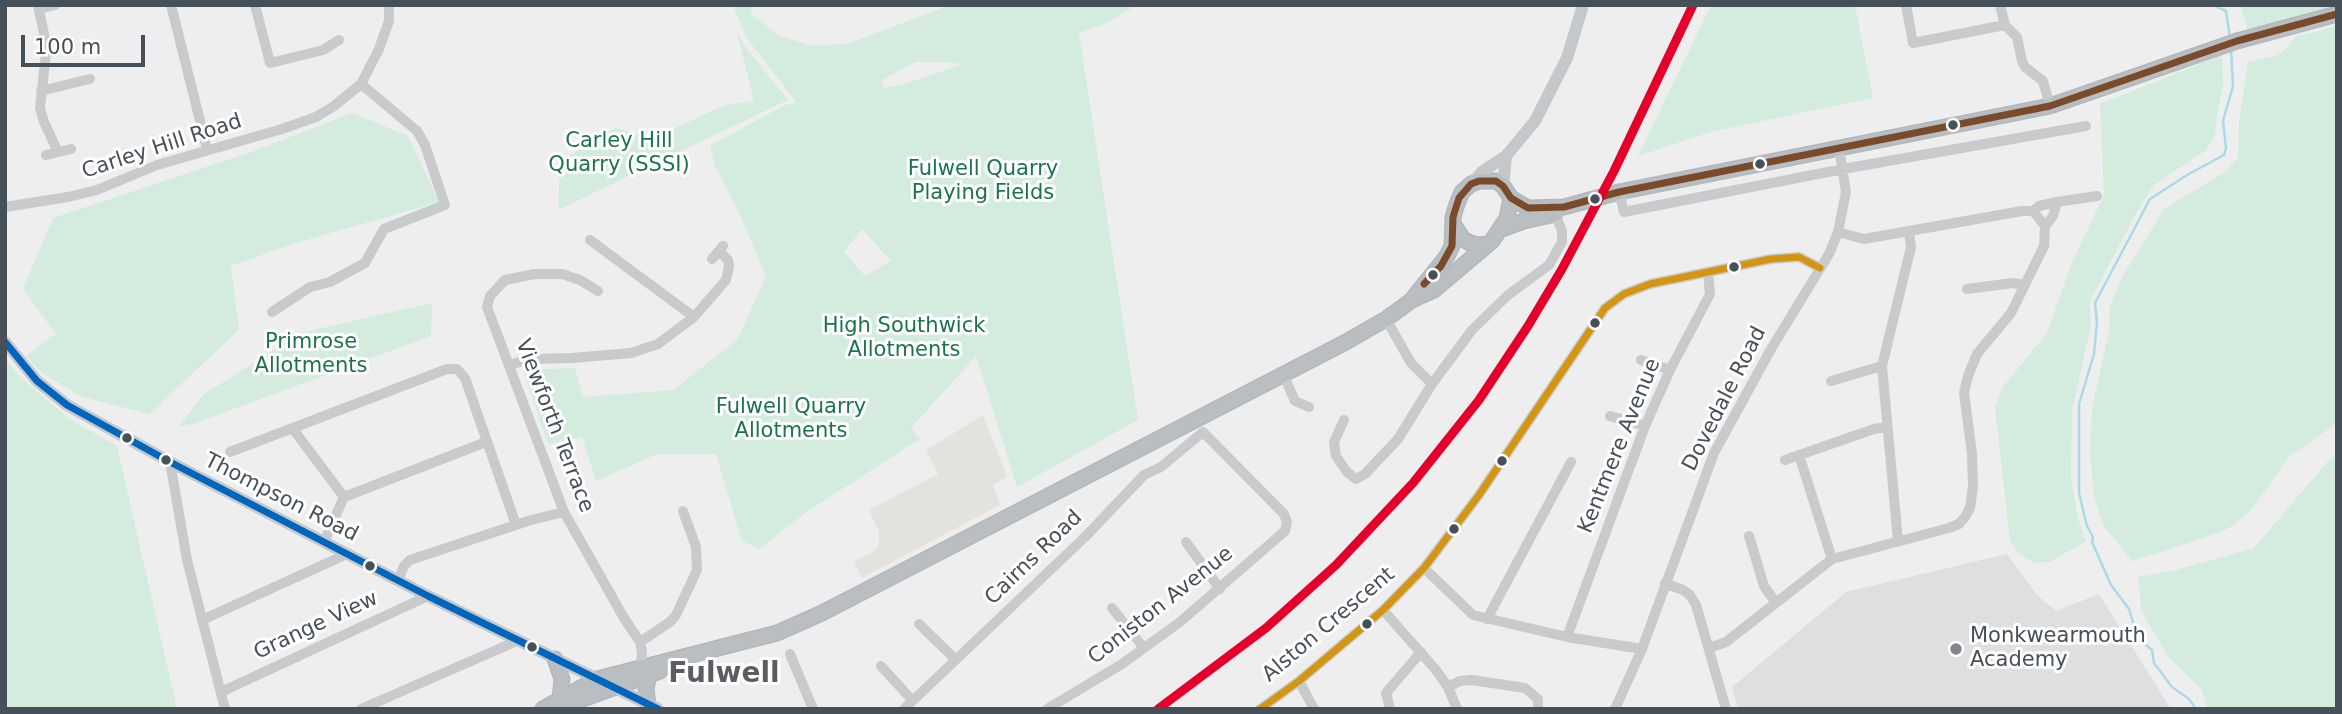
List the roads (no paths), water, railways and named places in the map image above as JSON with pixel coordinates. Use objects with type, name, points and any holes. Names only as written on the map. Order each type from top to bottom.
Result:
[{"type":"highway","points":[[1502,229],[1615,193],[2050,106],[2238,41],[2337,14]]},
{"type":"highway","points":[[557,704],[597,679],[645,672],[777,633],[822,613],[1386,319],[1412,299],[1447,256],[1452,246],[1453,217],[1457,204],[1462,192],[1471,184],[1486,180],[1496,181],[1507,192],[1534,209],[1560,211]]},
{"type":"highway","points":[[1412,299],[1434,290],[1502,229],[1509,212],[1507,192]]},
{"type":"highway","points":[[1454,225],[1462,239],[1478,245],[1488,244]]},
{"type":"highway","points":[[555,659],[562,679],[557,704]]},
{"type":"highway","points":[[542,709],[616,688],[645,672]]},
{"type":"highway","points":[[645,672],[646,689],[653,706]]},
{"type":"main road","points":[[1471,184],[1492,164],[1506,156],[1535,121],[1567,58],[1583,5]]},
{"type":"main road","points":[[1506,156],[1507,192]]},
{"type":"main road","name":"Thompson Road","points":[[5,342],[37,381],[67,405],[170,462],[428,596],[653,706]]},
{"type":"street","points":[[55,5],[38,7],[46,53],[40,108],[58,152]]},
{"type":"street","points":[[171,5],[207,149]]},
{"type":"street","points":[[255,5],[270,63],[323,50],[339,40]]},
{"type":"street","name":"Carley Hill Road","points":[[5,207],[97,190],[157,165],[316,117],[334,107],[360,84],[380,49],[388,21],[389,5]]},
{"type":"street","points":[[1906,5],[1913,43],[2005,25]]},
{"type":"street","points":[[2000,5],[2005,25],[2017,37],[2025,67],[2043,81],[2050,106]]},
{"type":"street","points":[[41,91],[90,79]]},
{"type":"street","points":[[272,312],[310,287],[330,282],[365,263],[384,229],[445,205],[425,145],[417,131],[360,84]]},
{"type":"street","points":[[1615,193],[1624,212],[1843,169],[2086,126]]},
{"type":"street","name":"Dovedale Road","points":[[1615,709],[1642,649],[1714,453],[1838,232],[1846,192],[1839,148]]},
{"type":"street","points":[[46,155],[71,149]]},
{"type":"street","points":[[1838,232],[1864,239],[2033,211],[2039,206],[2097,196]]},
{"type":"street","points":[[1709,648],[1726,642],[1832,559],[1949,528],[1959,524],[1965,517],[1970,508],[1973,487],[1972,454],[1964,393],[1968,376],[1978,354],[2011,313],[2044,246],[2045,226],[2053,216],[2057,202]]},
{"type":"street","points":[[1343,420],[1328,442],[1347,472],[1356,479],[1365,474],[1398,439],[1432,384],[1472,330],[1508,295],[1549,265],[1562,242],[1560,211]]},
{"type":"street","points":[[2033,211],[2045,226]]},
{"type":"street","points":[[1898,541],[1882,366],[1911,247],[1909,232]]},
{"type":"street","points":[[590,240],[694,317]]},
{"type":"street","points":[[510,365],[528,359],[572,358],[648,349],[658,344],[694,317],[729,274],[728,260],[718,252]]},
{"type":"street","name":"Alston Crescent","points":[[1260,709],[1299,681],[1383,610],[1424,568],[1479,495],[1605,309],[1624,294],[1650,284],[1786,257],[1799,257],[1820,268]]},
{"type":"street","name":"Kentmere Avenue","points":[[1567,637],[1645,426],[1670,370],[1710,293],[1708,272]]},
{"type":"street","name":"Viewforth Terrace","points":[[598,291],[562,274],[535,274],[505,280],[490,296],[487,307],[564,512],[640,642]]},
{"type":"street","points":[[1967,289],[2012,283],[2025,285]]},
{"type":"street","points":[[1386,319],[1411,363],[1432,384]]},
{"type":"street","points":[[1641,360],[1670,370]]},
{"type":"street","points":[[1831,381],[1882,366]]},
{"type":"street","points":[[230,452],[447,369],[457,369],[465,378],[516,525]]},
{"type":"street","points":[[1283,374],[1292,404],[1309,407]]},
{"type":"street","points":[[1201,416],[1203,432]]},
{"type":"street","points":[[1610,416],[1645,426]]},
{"type":"street","points":[[1785,460],[1886,427]]},
{"type":"street","points":[[293,429],[344,497]]},
{"type":"street","name":"Cairns Road","points":[[904,709],[1086,536],[1144,475],[1161,467],[1203,432]]},
{"type":"street","name":"Coniston Avenue","points":[[1047,709],[1144,648],[1220,589],[1285,531],[1287,522],[1284,514],[1203,432]]},
{"type":"street","points":[[1169,434],[1176,455]]},
{"type":"street","points":[[324,542],[344,497],[486,442]]},
{"type":"street","points":[[1799,455],[1832,559]]},
{"type":"street","points":[[170,462],[184,548],[225,709]]},
{"type":"street","points":[[1487,619],[1571,463]]},
{"type":"street","points":[[645,672],[640,642],[676,615],[697,570],[696,547],[682,511]]},
{"type":"street","points":[[398,580],[410,560],[564,512]]},
{"type":"street","points":[[1749,536],[1764,586],[1776,603]]},
{"type":"street","points":[[1186,542],[1220,589]]},
{"type":"street","points":[[201,620],[347,554]]},
{"type":"street","points":[[1424,568],[1474,615],[1567,637],[1642,649]]},
{"type":"street","points":[[1665,583],[1690,595],[1696,605],[1726,709]]},
{"type":"street","name":"Grange View","points":[[220,692],[428,596]]},
{"type":"street","points":[[1112,608],[1144,648]]},
{"type":"street","points":[[1383,610],[1448,687],[1457,709]]},
{"type":"street","points":[[919,624],[955,659]]},
{"type":"street","points":[[361,709],[517,641]]},
{"type":"street","points":[[1390,709],[1386,693],[1421,652]]},
{"type":"street","points":[[790,654],[813,709]]},
{"type":"street","points":[[881,666],[912,700]]},
{"type":"street","points":[[1448,687],[1460,681],[1472,680],[1525,688],[1538,699],[1538,709]]},
{"type":"street","points":[[1299,681],[1314,709]]},
{"type":"waterway","points":[[2213,5],[2226,11],[2230,38]]},
{"type":"waterway","points":[[2196,709],[2189,699],[2172,687],[2154,663],[2152,650],[2146,645],[2144,636],[2135,629],[2129,609],[2111,585],[2092,542],[2093,537],[2087,526],[2079,493],[2079,404],[2094,354],[2097,322],[2095,303],[2150,199],[2224,155],[2226,148],[2223,121],[2233,86],[2231,48]]},
{"type":"place","name":"Monkwearmouth Academy","points":[[1956,649]]},
{"type":"district","name":"Fulwell","points":[[724,675]]},
{"type":"park label","name":"Carley Hill Quarry (SSSI)","points":[[619,154]]},
{"type":"park label","name":"Fulwell Quarry Playing Fields","points":[[983,182]]},
{"type":"park label","name":"High Southwick Allotments","points":[[904,339]]},
{"type":"park label","name":"Primrose Allotments","points":[[311,355]]},
{"type":"park label","name":"Fulwell Quarry Allotments","points":[[791,420]]}]
